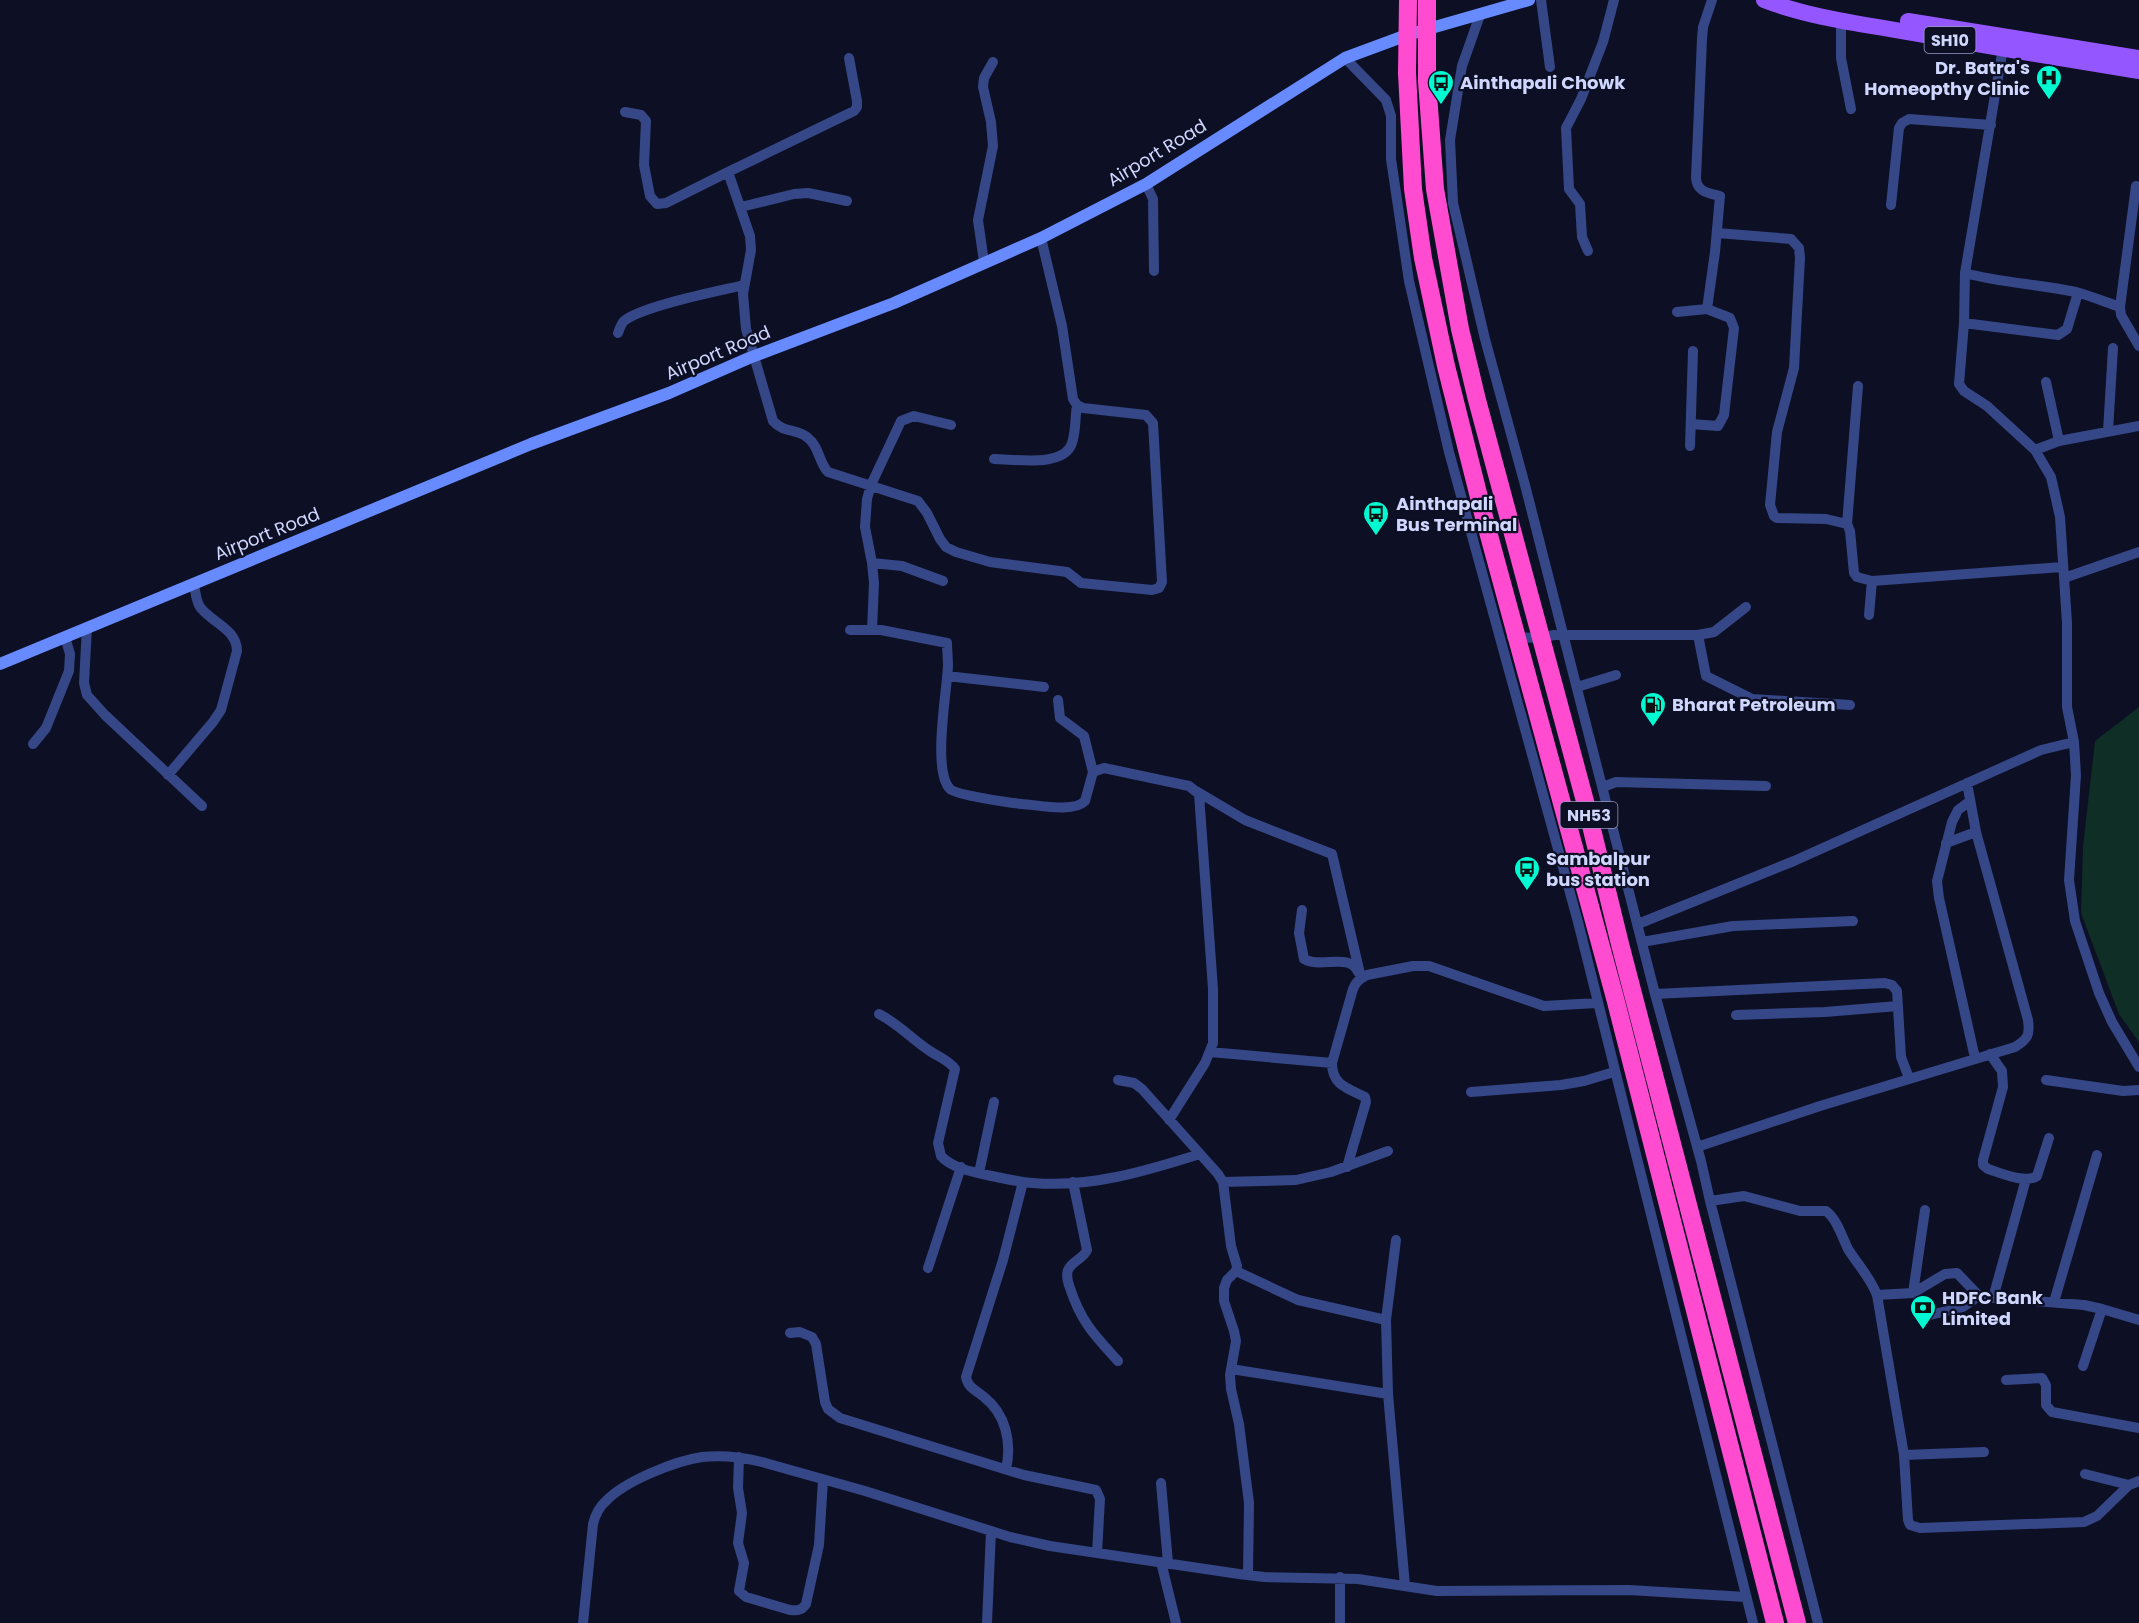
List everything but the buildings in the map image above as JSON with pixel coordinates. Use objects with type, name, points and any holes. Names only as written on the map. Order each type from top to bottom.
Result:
[{"type":"highway","name":"NH53","points":[[1408,0],[1407,84],[1413,189],[1423,258],[1449,378],[1484,517],[1615,998],[1775,1623]]},
{"type":"highway","name":"NH53","points":[[1427,0],[1430,142],[1435,189],[1477,400],[1586,805],[1797,1623]]},
{"type":"main road","name":"Airport Road","points":[[0,664],[531,444],[669,393],[754,356],[894,303],[1041,238],[1146,183],[1345,58],[1407,35],[1529,0]]},
{"type":"main road","name":"SH10","points":[[1764,0],[1841,21],[2139,58]]},
{"type":"main road","name":"SH10","points":[[1804,0],[1841,10],[2139,71]]},
{"type":"street","points":[[1541,0],[1550,67]]},
{"type":"street","points":[[1588,250],[1582,237],[1580,204],[1569,189],[1566,128],[1581,99],[1603,42],[1614,0]]},
{"type":"street","points":[[1707,309],[1720,196],[1703,192],[1696,184],[1696,178],[1703,27],[1712,0]]},
{"type":"street","points":[[1480,15],[1462,66],[1450,140],[1453,203],[1485,339],[1604,787],[1655,994],[1697,1147],[1818,1623]]},
{"type":"street","points":[[1841,21],[1841,58],[1851,109]]},
{"type":"street","points":[[2004,43],[1965,273],[1959,384],[1964,392],[1987,406],[2035,450],[2051,477],[2060,517],[2067,622],[2067,707],[2074,742],[2076,775],[2069,880],[2075,921],[2099,993],[2112,1022],[2139,1067]]},
{"type":"street","points":[[625,112],[641,115],[646,121],[644,165],[651,196],[657,204],[666,203],[730,178],[854,111],[857,101],[849,58]]},
{"type":"street","points":[[1345,58],[1386,100],[1389,107],[1391,159],[1408,281],[1449,452],[1578,922],[1753,1623]]},
{"type":"street","points":[[984,262],[978,220],[993,146],[993,134],[984,78],[993,62]]},
{"type":"street","points":[[1891,205],[1899,128],[1902,123],[1909,119],[1991,125]]},
{"type":"street","points":[[730,178],[750,236],[751,250],[744,285],[743,313],[773,421],[778,426],[813,442],[828,472],[918,501],[927,513],[940,540],[946,547],[956,552],[990,562],[1067,572],[1082,583],[1146,590],[1159,588],[1162,582],[1153,423],[1146,415],[1083,408],[1077,405]]},
{"type":"street","points":[[1146,183],[1153,199],[1154,271]]},
{"type":"street","points":[[2136,186],[2120,307],[2121,315],[2139,346]]},
{"type":"street","points":[[741,207],[794,194],[808,193],[847,201]]},
{"type":"street","points":[[1717,233],[1791,239],[1798,248],[1794,368],[1777,432],[1770,505],[1774,516],[1778,518],[1826,519],[1847,524]]},
{"type":"street","points":[[994,459],[1047,460],[1062,456],[1068,451],[1072,442],[1077,405],[1071,393],[1062,326],[1041,238]]},
{"type":"street","points":[[1965,273],[2007,283],[2038,285],[2078,293],[2120,307]]},
{"type":"street","points":[[618,333],[621,324],[626,319],[656,308],[744,285]]},
{"type":"street","points":[[1964,323],[2058,335],[2067,329],[2078,293]]},
{"type":"street","points":[[1677,312],[1707,309],[1730,318],[1734,328],[1724,416],[1718,426],[1691,424]]},
{"type":"street","points":[[2108,431],[2114,348]]},
{"type":"street","points":[[1690,446],[1693,351]]},
{"type":"street","points":[[2046,382],[2058,441]]},
{"type":"street","points":[[1858,386],[1847,524],[1850,531],[1854,573],[1857,577],[1872,581],[2063,573],[2139,552]]},
{"type":"street","points":[[872,630],[874,584],[865,528],[867,499],[872,485],[901,421],[914,416],[951,425]]},
{"type":"street","points":[[2035,450],[2058,441],[2139,426]]},
{"type":"street","points":[[872,563],[902,566],[943,581]]},
{"type":"street","points":[[1869,615],[1872,581]]},
{"type":"street","points":[[168,775],[221,710],[237,651],[237,643],[233,636],[201,609],[194,583]]},
{"type":"street","points":[[1499,635],[1518,638],[1540,638],[1554,634],[1698,635],[1714,632],[1746,607]]},
{"type":"street","points":[[87,627],[84,683],[87,695],[202,806]]},
{"type":"street","points":[[850,630],[893,632],[946,643],[943,771],[946,783],[952,790],[962,794],[1017,803],[1070,807],[1085,801],[1093,772],[1084,736],[1060,718],[1058,700]]},
{"type":"street","points":[[1698,635],[1706,676],[1752,699],[1850,705]]},
{"type":"street","points":[[33,744],[46,728],[69,671],[70,654],[65,637]]},
{"type":"street","points":[[1577,687],[1616,675]]},
{"type":"street","points":[[947,676],[1044,687]]},
{"type":"street","points":[[1638,924],[1794,861],[2042,750],[2074,742]]},
{"type":"street","points":[[1093,772],[1104,768],[1112,769],[1189,786],[1245,820],[1332,854],[1361,978]]},
{"type":"street","points":[[1604,787],[1616,782],[1766,786]]},
{"type":"street","points":[[1697,1147],[1909,1078],[2015,1047],[2026,1040],[2030,1033],[2028,1020],[1976,832],[1967,783]]},
{"type":"street","points":[[1169,1120],[1210,1052],[1214,1027],[1200,801],[1196,791]]},
{"type":"street","points":[[1969,802],[1958,810],[1952,822],[1938,881],[1939,898],[1975,1058]]},
{"type":"street","points":[[1946,843],[1976,832]]},
{"type":"street","points":[[1302,910],[1299,933],[1304,959],[1311,963],[1351,963],[1356,967],[1361,978]]},
{"type":"street","points":[[1642,942],[1733,926],[1854,921]]},
{"type":"street","points":[[1347,1167],[1366,1102],[1365,1097],[1335,1080],[1332,1063],[1353,989],[1361,978],[1413,966],[1429,966],[1544,1006],[1597,1003]]},
{"type":"street","points":[[1655,994],[1885,982],[1897,991],[1901,1057],[1909,1078]]},
{"type":"street","points":[[1736,1015],[1825,1012],[1898,1006]]},
{"type":"street","points":[[879,1014],[888,1018],[955,1069],[938,1143],[941,1156],[945,1161],[980,1173],[1023,1182],[1074,1182],[1136,1173],[1200,1154]]},
{"type":"street","points":[[1210,1052],[1332,1063]]},
{"type":"street","points":[[1990,1054],[2001,1071],[2003,1087],[1983,1165],[1988,1170],[2033,1179],[2037,1176],[2049,1138]]},
{"type":"street","points":[[1471,1092],[1561,1085],[1614,1072]]},
{"type":"street","points":[[1118,1080],[1134,1083],[1142,1089],[1223,1182],[1236,1271]]},
{"type":"street","points":[[2046,1080],[2123,1091],[2139,1089]]},
{"type":"street","points":[[980,1173],[994,1102]]},
{"type":"street","points":[[1223,1182],[1296,1180],[1347,1167],[1388,1151]]},
{"type":"street","points":[[2054,1302],[2097,1155]]},
{"type":"street","points":[[928,1269],[961,1167]]},
{"type":"street","points":[[1993,1298],[2026,1179]]},
{"type":"street","points":[[1006,1469],[1009,1443],[1005,1427],[995,1406],[971,1388],[966,1377],[1004,1260],[1023,1182]]},
{"type":"street","points":[[1074,1182],[1087,1250],[1068,1270],[1069,1284],[1075,1304],[1086,1325],[1118,1361]]},
{"type":"street","points":[[1710,1201],[1744,1196],[1800,1211],[1826,1211],[1834,1220],[1877,1295],[1904,1455],[1910,1525],[1915,1528],[2084,1522],[2097,1516],[2136,1484]]},
{"type":"street","points":[[1913,1293],[1925,1210]]},
{"type":"street","points":[[1396,1240],[1386,1320],[1388,1394],[1405,1587]]},
{"type":"street","points":[[1236,1271],[1305,1302],[1386,1320]]},
{"type":"street","points":[[1236,1271],[1227,1280],[1224,1288],[1224,1301],[1236,1341],[1231,1370],[1231,1389],[1239,1424],[1249,1503],[1248,1575]]},
{"type":"street","points":[[1877,1295],[1913,1293],[1952,1272],[1961,1275],[1979,1296],[2084,1305],[2139,1320]]},
{"type":"street","points":[[1922,1317],[1963,1307],[1979,1296]]},
{"type":"street","points":[[2083,1366],[2102,1309]]},
{"type":"street","points":[[789,1333],[800,1332],[812,1336],[816,1344],[825,1402],[832,1414],[1044,1480],[1096,1490],[1100,1499],[1097,1553]]},
{"type":"street","points":[[1231,1370],[1388,1394]]},
{"type":"street","points":[[2006,1380],[2042,1378],[2046,1385],[2046,1405],[2052,1412],[2139,1428]]},
{"type":"street","points":[[1904,1455],[1984,1452]]},
{"type":"street","points":[[583,1623],[593,1524],[604,1503],[612,1495],[641,1478],[702,1457],[739,1457],[762,1462],[1030,1542],[1248,1575],[1340,1577],[1437,1591],[1629,1590],[1746,1597]]},
{"type":"street","points":[[739,1457],[738,1488],[742,1513],[738,1543],[744,1563],[739,1591],[746,1597],[790,1610],[803,1609],[806,1604],[819,1545],[823,1480]]},
{"type":"street","points":[[2085,1474],[2136,1484]]},
{"type":"street","points":[[1161,1483],[1164,1562],[1176,1623]]},
{"type":"street","points":[[987,1623],[992,1531]]},
{"type":"street","points":[[1340,1577],[1340,1623]]},
{"type":"green space","points":[[2139,707],[2139,1042],[2119,1014],[2081,913],[2083,847],[2095,741]]},
{"type":"place","name":"Dr. Batra's Homeopthy Clinic","points":[[2049,101]]},
{"type":"place","name":"Ainthapali Chowk","points":[[1441,106]]},
{"type":"place","name":"Ainthapali Bus Terminal","points":[[1376,537]]},
{"type":"place","name":"Bharat Petroleum","points":[[1653,728]]},
{"type":"place","name":"Sambalpur bus station","points":[[1527,892]]},
{"type":"place","name":"HDFC Bank Limited","points":[[1923,1331]]}]
